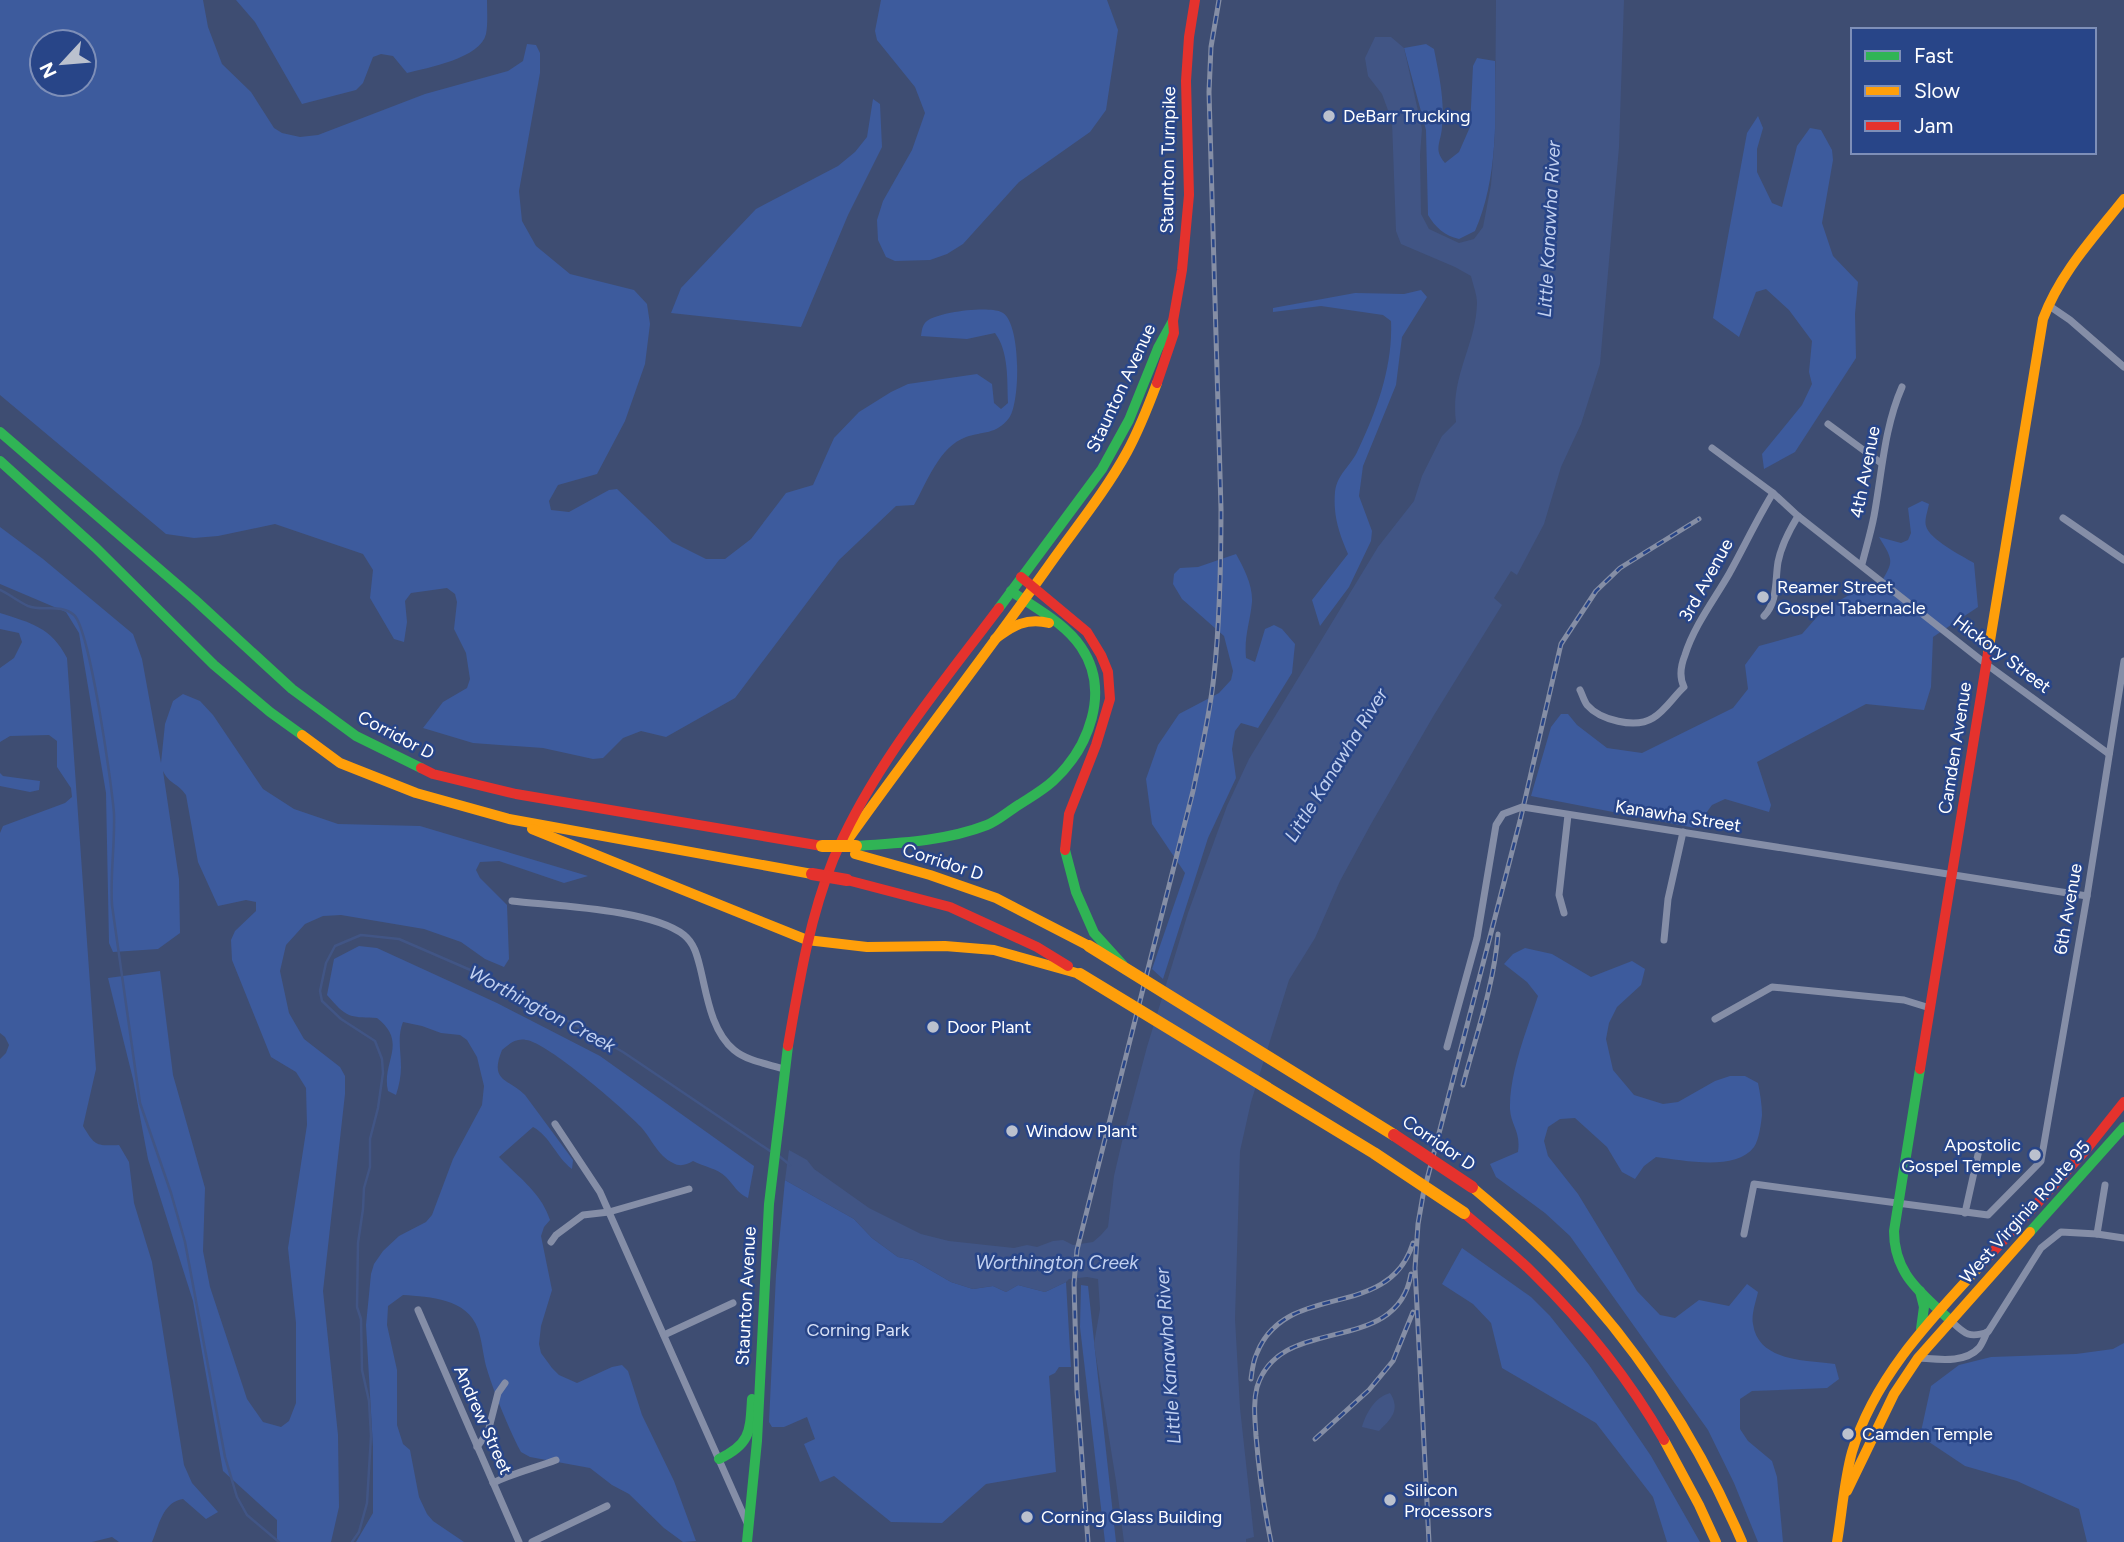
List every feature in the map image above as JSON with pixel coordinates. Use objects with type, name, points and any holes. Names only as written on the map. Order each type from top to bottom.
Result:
[{"type":"main road","name":"Staunton Turnpike","points":[[1173,321],[1182,270],[1189,195],[1186,81],[1195,0]]},
{"type":"main road","name":"Camden Avenue","points":[[1951,1320],[1902,1273],[1894,1252],[1893,1238],[1898,1202],[2041,328],[2048,305],[2067,273],[2124,199]]},
{"type":"main road","name":"Staunton Avenue","points":[[747,1542],[755,1457],[769,1205],[784,1069],[807,940],[834,861],[861,803],[891,753],[1102,470],[1129,420],[1158,348],[1173,321]]},
{"type":"main road","name":"Staunton Avenue","points":[[834,861],[922,736],[1024,600],[1126,454],[1141,425],[1166,359],[1174,333],[1173,321]]},
{"type":"main road","name":"Corridor D","points":[[0,432],[194,599],[292,689],[356,736],[433,774],[480,786],[856,850],[996,898],[1089,946],[1358,1111],[1472,1187],[1556,1262],[1626,1340],[1675,1410],[1694,1443],[1713,1477],[1742,1542]]},
{"type":"main road","points":[[0,461],[96,548],[214,665],[270,712],[340,763],[416,793],[509,819],[848,880],[950,907],[1037,947],[1374,1153],[1464,1213],[1532,1273],[1597,1343],[1645,1409],[1675,1458],[1702,1508],[1716,1542]]},
{"type":"main road","points":[[1021,577],[1087,632],[1098,647],[1108,672],[1110,699],[1069,814],[1065,854],[1076,892],[1094,933],[1128,970]]},
{"type":"main road","points":[[856,850],[950,836],[989,824],[1025,802],[1057,776],[1077,753],[1091,724],[1096,698],[1096,686],[1089,662],[1076,640],[1011,591]]},
{"type":"main road","points":[[995,639],[1027,619],[1047,621],[1065,631]]},
{"type":"main road","points":[[509,819],[807,940],[867,947],[945,946],[994,950],[1080,974]]},
{"type":"main road","name":"West Virginia Route 95","points":[[1940,1310],[2085,1151],[2124,1102]]},
{"type":"main road","name":"West Virginia Route 95","points":[[1951,1320],[2124,1127]]},
{"type":"main road","points":[[1920,1291],[1924,1317],[1920,1332]]},
{"type":"main road","points":[[1837,1542],[1852,1453],[1867,1415],[1894,1366],[1940,1310]]},
{"type":"main road","points":[[1846,1493],[1894,1394],[1918,1358],[1951,1320]]},
{"type":"main road","points":[[719,1459],[734,1453],[745,1444],[748,1437],[754,1377],[761,1356]]},
{"type":"main road","points":[[734,1453],[755,1457]]},
{"type":"street","points":[[2048,305],[2070,320],[2124,367]]},
{"type":"street","name":"4th Avenue","points":[[1862,564],[1874,517],[1881,463],[1902,387]]},
{"type":"street","points":[[1828,424],[1881,463]]},
{"type":"street","name":"Hickory Street","points":[[1712,448],[1773,493],[1798,516],[1986,664],[2109,754]]},
{"type":"street","name":"3rd Avenue","points":[[1580,690],[1587,705],[1623,724],[1639,723],[1653,718],[1684,687],[1681,677],[1684,656],[1695,632],[1773,493]]},
{"type":"street","points":[[1764,616],[1769,611],[1774,593],[1778,559],[1798,516]]},
{"type":"street","points":[[2063,518],[2124,560]]},
{"type":"street","name":"6th Avenue","points":[[1965,1213],[1988,1215],[2041,1161],[2124,661]]},
{"type":"street","name":"Kanawha Street","points":[[1447,1047],[1477,939],[1496,825],[1503,814],[1522,807],[2087,896]]},
{"type":"street","points":[[1564,912],[1559,895],[1569,815]]},
{"type":"street","points":[[1664,940],[1668,899],[1683,832]]},
{"type":"street","points":[[512,901],[627,914],[672,928],[685,936],[696,951],[714,1021],[722,1037],[735,1051],[784,1069]]},
{"type":"street","points":[[1715,1019],[1772,987],[1905,1000],[1930,1008]]},
{"type":"street","name":"Staunton Avenue","points":[[555,1124],[600,1192],[748,1525]]},
{"type":"street","points":[[1744,1234],[1754,1184],[1965,1213],[1979,1150]]},
{"type":"street","points":[[2097,1234],[2105,1185]]},
{"type":"street","points":[[551,1241],[555,1235],[583,1215],[609,1212],[689,1189]]},
{"type":"street","points":[[1918,1358],[1945,1360],[1961,1357],[1979,1348],[2041,1248],[2061,1233],[2124,1238]]},
{"type":"street","points":[[664,1335],[733,1303]]},
{"type":"street","name":"Andrew Street","points":[[418,1310],[519,1542]]},
{"type":"street","points":[[1951,1320],[1966,1334],[1972,1336],[1987,1332]]},
{"type":"street","points":[[477,1447],[488,1432],[498,1393],[505,1383]]},
{"type":"street","points":[[493,1483],[511,1474],[556,1460]]},
{"type":"street","points":[[532,1542],[607,1506]]},
{"type":"green space","points":[[0,0],[203,0],[208,27],[222,64],[251,92],[274,128],[282,133],[300,137],[318,135],[425,94],[508,71],[523,61],[527,44],[536,45],[540,53],[540,73],[519,191],[522,221],[536,246],[570,274],[634,290],[647,304],[650,324],[645,364],[625,421],[597,474],[558,485],[549,501],[551,510],[569,512],[609,490],[617,489],[672,542],[706,559],[725,559],[751,539],[786,493],[813,485],[834,438],[859,412],[891,392],[908,384],[977,374],[992,384],[994,403],[1001,409],[1008,403],[1005,357],[995,333],[967,339],[921,336],[927,321],[963,311],[994,310],[1008,318],[1012,329],[1017,379],[1016,396],[1009,418],[994,430],[966,437],[948,449],[935,466],[914,505],[896,506],[839,560],[735,698],[666,737],[641,731],[623,738],[603,758],[593,759],[543,748],[473,743],[423,728],[443,702],[467,688],[470,679],[466,653],[454,629],[457,602],[455,594],[447,588],[411,593],[405,601],[407,622],[404,642],[394,639],[370,598],[373,570],[363,554],[275,524],[218,536],[194,538],[166,534],[0,395]]},
{"type":"green space","points":[[236,0],[487,0],[487,30],[482,42],[464,56],[407,73],[393,56],[381,54],[373,57],[363,83],[356,90],[302,104],[255,22]]},
{"type":"green space","points":[[881,0],[1107,0],[1118,30],[1106,110],[1090,132],[1019,182],[963,244],[930,260],[895,261],[886,257],[878,240],[877,220],[883,201],[912,150],[925,113],[915,87],[877,40],[875,31]]},
{"type":"green space","points":[[1426,44],[1434,49],[1440,78],[1443,117],[1439,154],[1445,163],[1459,152],[1470,127],[1473,66],[1477,58],[1495,61],[1494,147],[1488,190],[1475,231],[1459,239],[1441,230],[1428,215],[1426,130],[1404,48]]},
{"type":"green space","points":[[873,99],[880,104],[882,147],[848,215],[801,327],[671,313],[681,288],[756,209],[838,166],[855,152],[867,137]]},
{"type":"green space","points":[[1758,116],[1763,128],[1757,149],[1757,172],[1772,203],[1782,207],[1797,146],[1810,128],[1821,130],[1832,150],[1833,160],[1822,223],[1833,256],[1858,282],[1855,314],[1856,358],[1795,452],[1764,469],[1762,454],[1802,405],[1812,384],[1809,372],[1812,341],[1789,310],[1766,289],[1756,292],[1739,337],[1713,318],[1747,133]]},
{"type":"green space","points":[[1421,290],[1427,297],[1402,337],[1396,385],[1363,466],[1359,496],[1372,531],[1371,541],[1349,587],[1320,626],[1312,600],[1348,554],[1336,517],[1336,486],[1358,450],[1377,403],[1389,355],[1391,321],[1383,315],[1321,306],[1273,312],[1273,308],[1355,293],[1404,294]]},
{"type":"green space","points":[[1922,501],[1929,504],[1925,521],[1928,531],[1947,547],[1974,563],[1978,607],[1933,637],[1931,687],[1924,710],[1866,704],[1757,762],[1771,805],[1769,812],[1725,799],[1712,805],[1695,828],[1531,796],[1551,727],[1561,714],[1568,714],[1577,725],[1607,748],[1642,753],[1733,708],[1748,689],[1745,665],[1759,646],[1802,634],[1823,610],[1849,595],[1879,586],[1890,566],[1890,557],[1879,537],[1901,543],[1908,540],[1911,533],[1908,508]]},
{"type":"green space","points":[[0,527],[133,634],[142,659],[161,763],[165,724],[173,701],[183,694],[200,701],[213,715],[263,789],[294,809],[338,824],[420,826],[588,876],[564,883],[499,861],[480,862],[476,870],[480,878],[507,905],[509,959],[504,967],[485,959],[461,942],[424,929],[341,915],[323,916],[305,924],[286,945],[280,971],[289,1013],[304,1039],[340,1067],[345,1076],[323,1291],[338,1435],[339,1507],[331,1542],[277,1542],[277,1520],[223,1471],[193,1301],[148,1159],[133,1079],[108,978],[160,971],[173,1075],[205,1188],[203,1251],[210,1287],[247,1399],[263,1422],[281,1427],[289,1421],[296,1403],[296,1323],[288,1248],[307,1125],[306,1088],[296,1072],[271,1057],[232,960],[231,940],[235,931],[256,911],[256,902],[246,900],[218,906],[198,862],[186,795],[163,771],[179,879],[180,933],[158,949],[113,952],[109,943],[106,793],[79,633],[66,612],[0,584]]},
{"type":"green space","points":[[1236,554],[1252,596],[1246,658],[1255,662],[1265,629],[1274,625],[1282,629],[1295,644],[1292,673],[1258,728],[1241,723],[1235,731],[1232,749],[1236,778],[1208,838],[1163,979],[1152,969],[1185,873],[1152,824],[1146,779],[1158,745],[1179,714],[1219,693],[1231,680],[1233,671],[1224,636],[1182,599],[1173,584],[1174,574],[1180,568],[1198,567]]},
{"type":"green space","points":[[0,613],[31,623],[47,633],[67,658],[96,1069],[83,1126],[90,1138],[97,1143],[119,1145],[129,1162],[134,1203],[152,1262],[184,1465],[192,1483],[218,1512],[206,1519],[183,1499],[176,1501],[166,1509],[152,1542],[119,1542],[112,1537],[92,1542],[0,1542],[0,1059],[9,1045],[0,1033],[0,833],[3,826],[65,803],[72,797],[71,788],[57,767],[57,741],[49,735],[10,736],[0,742],[0,668],[14,658],[22,642],[19,633],[0,629]]},
{"type":"green space","points":[[0,773],[3,776],[40,781],[39,790],[30,792],[0,786]]},
{"type":"green space","points":[[359,946],[377,948],[497,1003],[600,1056],[754,1166],[748,1198],[715,1170],[693,1161],[681,1165],[668,1160],[632,1118],[550,1052],[526,1040],[513,1042],[502,1050],[499,1074],[525,1095],[573,1160],[572,1169],[533,1127],[499,1157],[535,1193],[550,1220],[541,1236],[552,1290],[541,1326],[541,1353],[559,1375],[577,1383],[612,1367],[622,1365],[628,1371],[642,1415],[674,1481],[696,1541],[683,1542],[664,1528],[629,1494],[590,1468],[530,1457],[521,1452],[493,1386],[473,1319],[457,1305],[446,1301],[403,1295],[388,1306],[387,1325],[397,1370],[397,1425],[403,1444],[410,1450],[419,1497],[427,1514],[464,1542],[356,1542],[373,1513],[373,1447],[366,1325],[371,1274],[383,1251],[399,1236],[426,1222],[432,1215],[453,1159],[482,1105],[484,1086],[477,1057],[467,1040],[460,1035],[441,1033],[403,1022],[399,1085],[396,1095],[388,1091],[388,1071],[393,1044],[386,1027],[377,1018],[349,1015],[327,995],[334,959]]},
{"type":"green space","points":[[1525,948],[1552,954],[1591,977],[1632,961],[1645,969],[1641,985],[1617,1007],[1609,1023],[1606,1039],[1613,1070],[1634,1095],[1663,1104],[1678,1102],[1715,1081],[1730,1076],[1745,1076],[1758,1083],[1762,1115],[1760,1132],[1754,1147],[1734,1160],[1694,1162],[1656,1157],[1644,1166],[1635,1179],[1622,1172],[1607,1147],[1575,1118],[1560,1119],[1548,1127],[1544,1141],[1548,1156],[1578,1194],[1637,1291],[1660,1315],[1675,1318],[1699,1300],[1729,1306],[1747,1284],[1758,1292],[1753,1320],[1757,1336],[1764,1346],[1785,1357],[1835,1364],[1839,1379],[1827,1388],[1752,1391],[1740,1399],[1740,1429],[1748,1441],[1772,1461],[1777,1477],[1783,1542],[1758,1542],[1734,1483],[1708,1430],[1570,1236],[1545,1213],[1496,1177],[1490,1164],[1518,1152],[1510,1095],[1538,996],[1527,982],[1504,964],[1513,954]]},
{"type":"green space","name":"Corning Park","points":[[785,1180],[854,1219],[872,1238],[898,1257],[913,1260],[951,1282],[973,1289],[993,1286],[1006,1292],[1018,1285],[1045,1292],[1066,1282],[1071,1367],[1059,1367],[1049,1376],[1056,1472],[986,1484],[942,1523],[891,1522],[834,1476],[820,1482],[804,1444],[815,1439],[807,1417],[784,1427],[772,1427],[769,1422],[776,1275]]},
{"type":"green space","points":[[1462,1248],[1531,1297],[1550,1316],[1589,1365],[1651,1456],[1700,1542],[1667,1542],[1653,1497],[1596,1423],[1502,1368],[1491,1323],[1473,1304],[1442,1284]]},
{"type":"green space","points":[[1081,1285],[1088,1286],[1116,1542],[1105,1542],[1080,1327]]},
{"type":"green space","points":[[2124,1343],[2124,1542],[2087,1542],[2079,1509],[2017,1481],[1965,1466],[1920,1436],[1931,1386],[1959,1365],[1991,1357],[2076,1354],[2113,1349]]},
{"type":"water","name":"Little Kanawha River","points":[[1496,0],[1624,0],[1619,147],[1600,364],[1581,424],[1561,467],[1544,524],[1517,575],[1511,571],[1494,598],[1502,605],[1371,824],[1340,881],[1315,938],[1289,980],[1251,1102],[1240,1151],[1235,1319],[1240,1408],[1254,1537],[1246,1539],[1246,1542],[1124,1542],[1094,1344],[1100,1309],[1098,1279],[1069,1279],[1045,1292],[1018,1285],[1006,1292],[993,1286],[973,1289],[951,1282],[913,1260],[898,1257],[872,1238],[854,1219],[785,1180],[789,1150],[807,1160],[814,1169],[869,1208],[921,1234],[949,1241],[1014,1248],[1027,1245],[1037,1247],[1063,1240],[1073,1245],[1093,1242],[1108,1227],[1114,1176],[1147,1047],[1188,913],[1227,806],[1249,759],[1378,547],[1414,501],[1422,476],[1442,436],[1456,422],[1457,390],[1476,319],[1476,293],[1471,276],[1401,244],[1396,231],[1392,121],[1382,94],[1368,76],[1365,58],[1375,37],[1391,37],[1404,48],[1422,129],[1421,214],[1429,229],[1459,243],[1474,239],[1483,227],[1491,185],[1495,134]]},
{"type":"water","points":[[1390,1393],[1395,1409],[1387,1422],[1379,1431],[1362,1427],[1372,1406]]},
{"type":"waterway","name":"Worthington Creek","points":[[0,590],[28,606],[69,611],[80,627],[87,648],[114,814],[112,905],[140,1103],[185,1242],[225,1457],[237,1497],[247,1515],[279,1542]]},
{"type":"waterway","name":"Worthington Creek","points":[[352,1542],[359,1532],[367,1503],[371,1436],[369,1401],[362,1370],[361,1319],[357,1307],[358,1243],[364,1188],[370,1167],[370,1139],[383,1073],[382,1059],[375,1041],[341,1019],[322,1001],[320,991],[326,963],[335,946],[361,935],[399,939],[498,982],[623,1052],[770,1151]]},
{"type":"waterway","name":"Worthington Creek","points":[[779,1156],[790,1165]]},
{"type":"railway","points":[[1088,1542],[1077,1391],[1074,1283],[1077,1250],[1193,791],[1210,704],[1216,654],[1221,509],[1209,92],[1211,47],[1219,0]]},
{"type":"railway","points":[[1429,1542],[1415,1268],[1418,1224],[1423,1195],[1520,821],[1561,644],[1596,591],[1620,568],[1699,519]]},
{"type":"railway","points":[[1463,1085],[1489,991],[1498,934]]},
{"type":"railway","points":[[1251,1379],[1256,1356],[1271,1330],[1291,1316],[1382,1284],[1400,1268],[1413,1243]]},
{"type":"railway","points":[[1271,1542],[1256,1436],[1257,1387],[1270,1364],[1289,1350],[1312,1340],[1362,1327],[1384,1317],[1401,1300],[1411,1274]]},
{"type":"railway","points":[[1315,1439],[1369,1390],[1393,1361],[1413,1312]]},
{"type":"traffic: fast","points":[[999,608],[1102,469],[1129,420],[1158,348],[1173,321]]},
{"type":"traffic: fast","points":[[0,432],[194,599],[292,689],[356,736],[421,768]]},
{"type":"traffic: fast","points":[[0,461],[96,548],[214,665],[302,735]]},
{"type":"traffic: fast","points":[[856,846],[939,838],[987,825],[1048,785],[1066,768],[1077,752],[1086,736],[1095,700],[1090,664],[1081,647],[1067,631],[1011,591]]},
{"type":"traffic: fast","points":[[1065,850],[1076,892],[1094,933],[1123,965]]},
{"type":"traffic: fast","points":[[747,1542],[757,1441],[769,1204],[788,1046]]},
{"type":"traffic: fast","points":[[1920,1069],[1894,1231],[1895,1246],[1911,1282],[1950,1320]]},
{"type":"traffic: fast","points":[[2030,1232],[2124,1127]]},
{"type":"traffic: fast","points":[[1920,1291],[1924,1307],[1921,1329]]},
{"type":"traffic: fast","points":[[719,1459],[737,1448],[747,1435],[752,1399]]},
{"type":"traffic: slow","points":[[1988,653],[2043,319],[2068,271],[2124,199]]},
{"type":"traffic: slow","points":[[849,838],[1108,483],[1127,452],[1157,383]]},
{"type":"traffic: slow","points":[[995,639],[1020,624],[1034,621],[1049,623]]},
{"type":"traffic: slow","points":[[302,735],[340,763],[416,793],[509,819],[812,874]]},
{"type":"traffic: slow","points":[[532,829],[807,940],[867,947],[945,946],[994,950],[1080,974]]},
{"type":"traffic: slow","points":[[822,846],[856,846]]},
{"type":"traffic: slow","points":[[855,854],[930,875],[996,898],[1089,946]]},
{"type":"traffic: slow","points":[[1089,946],[1394,1135]]},
{"type":"traffic: slow","points":[[1080,974],[1374,1153],[1464,1213]]},
{"type":"traffic: slow","points":[[1472,1187],[1556,1262],[1585,1293],[1638,1359],[1662,1393],[1705,1465],[1742,1542]]},
{"type":"traffic: slow","points":[[1847,1491],[1894,1394],[1918,1358],[2030,1232]]},
{"type":"traffic: slow","points":[[1837,1542],[1852,1452],[1874,1399],[1906,1351],[1981,1265]]},
{"type":"traffic: slow","points":[[1664,1440],[1716,1542]]},
{"type":"traffic: jam","points":[[1157,383],[1174,333],[1173,321],[1182,270],[1189,195],[1186,81],[1195,0]]},
{"type":"traffic: jam","points":[[1021,577],[1087,632],[1108,672],[1110,699],[1096,745],[1069,814],[1065,850]]},
{"type":"traffic: jam","points":[[788,1046],[817,906],[833,860],[849,826],[908,729],[999,608]]},
{"type":"traffic: jam","points":[[1920,1069],[1988,653]]},
{"type":"traffic: jam","points":[[421,768],[433,774],[516,794],[822,846]]},
{"type":"traffic: jam","points":[[812,874],[847,880]]},
{"type":"traffic: jam","points":[[847,880],[950,907],[1037,947],[1068,966]]},
{"type":"traffic: jam","points":[[1981,1265],[2085,1151],[2124,1102]]},
{"type":"traffic: jam","points":[[1394,1135],[1472,1187]]},
{"type":"traffic: jam","points":[[1464,1213],[1525,1265],[1570,1311],[1620,1373],[1664,1440]]},
{"type":"place","name":"DeBarr Trucking","points":[[1329,116]]},
{"type":"place","name":"Reamer Street Gospel Tabernacle","points":[[1763,597]]},
{"type":"place","name":"Door Plant","points":[[933,1027]]},
{"type":"place","name":"Window Plant","points":[[1012,1131]]},
{"type":"place","name":"Apostolic Gospel Temple","points":[[2035,1155]]},
{"type":"place","name":"Camden Temple","points":[[1848,1434]]},
{"type":"place","name":"Silicon Processors","points":[[1390,1500]]},
{"type":"place","name":"Corning Glass Building","points":[[1027,1517]]}]
